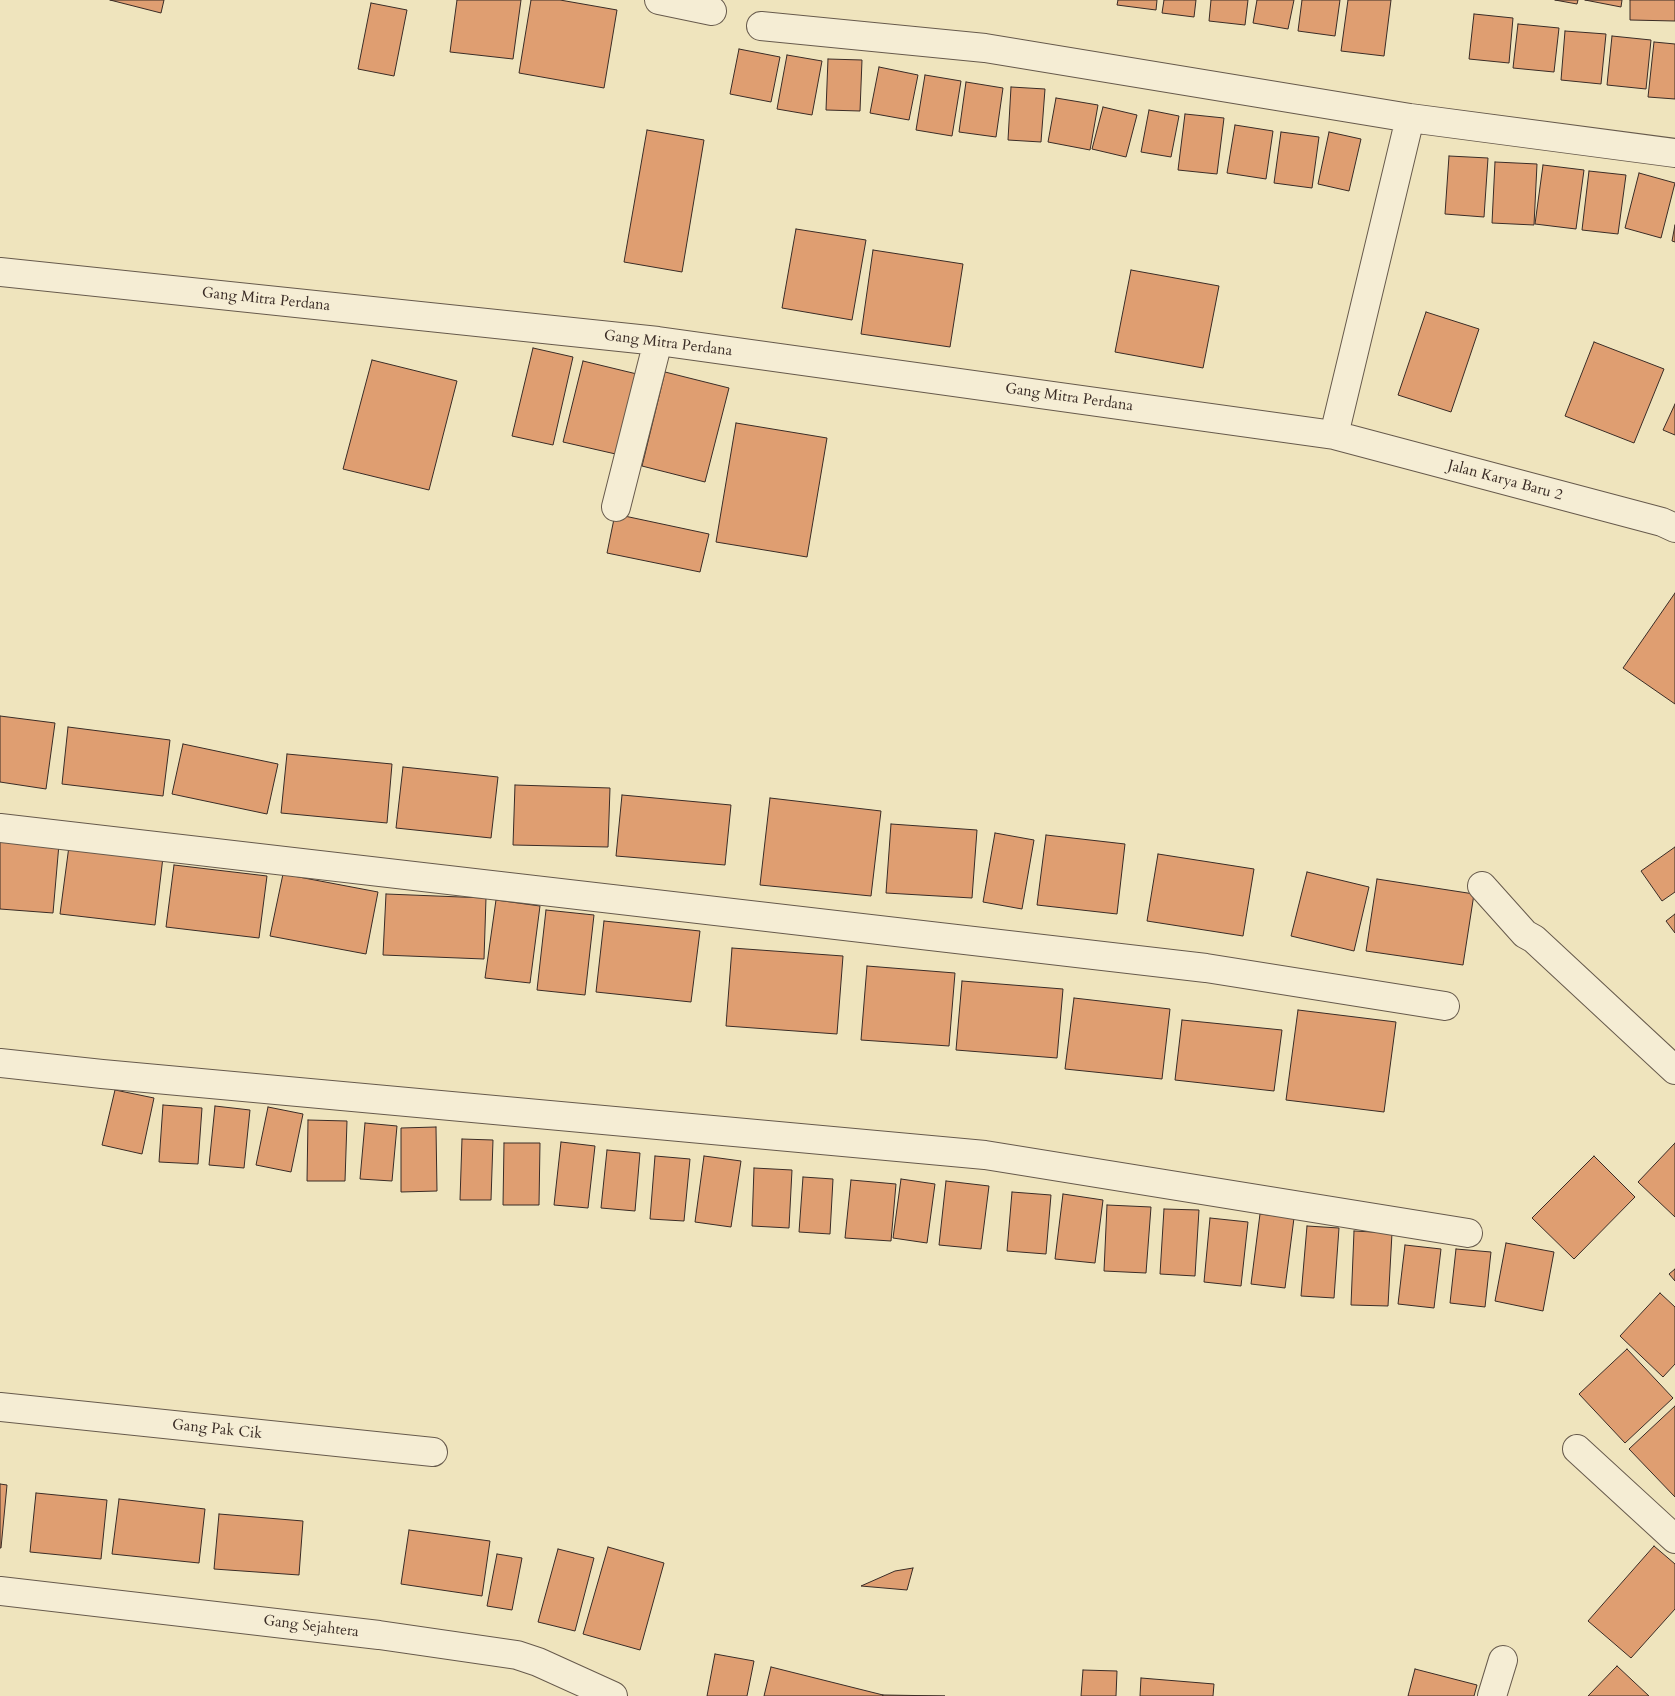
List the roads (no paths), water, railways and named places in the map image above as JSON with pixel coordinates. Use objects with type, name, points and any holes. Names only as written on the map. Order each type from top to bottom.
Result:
[{"type":"street","points":[[659,0],[712,11]]},
{"type":"street","points":[[761,26],[985,48],[1410,118],[1675,153]]},
{"type":"street","points":[[1334,435],[1410,118]]},
{"type":"street","name":"Gang Mitra Perdana","points":[[0,272],[658,341],[1334,435]]},
{"type":"street","points":[[616,507],[658,341]]},
{"type":"street","name":"Jalan Karya Baru 2","points":[[1334,435],[1653,520],[1675,528]]},
{"type":"street","points":[[0,828],[1206,968],[1444,1006]]},
{"type":"street","points":[[1482,886],[1525,934],[1534,939],[1668,1064]]},
{"type":"street","points":[[0,1063],[985,1155],[1468,1233]]},
{"type":"street","name":"Gang Pak Cik","points":[[0,1408],[433,1452]]},
{"type":"street","points":[[1577,1449],[1675,1539]]},
{"type":"street","name":"Gang Sejahtera","points":[[0,1591],[379,1635],[518,1655],[613,1696]]},
{"type":"street","points":[[1492,1696],[1503,1660]]}]
